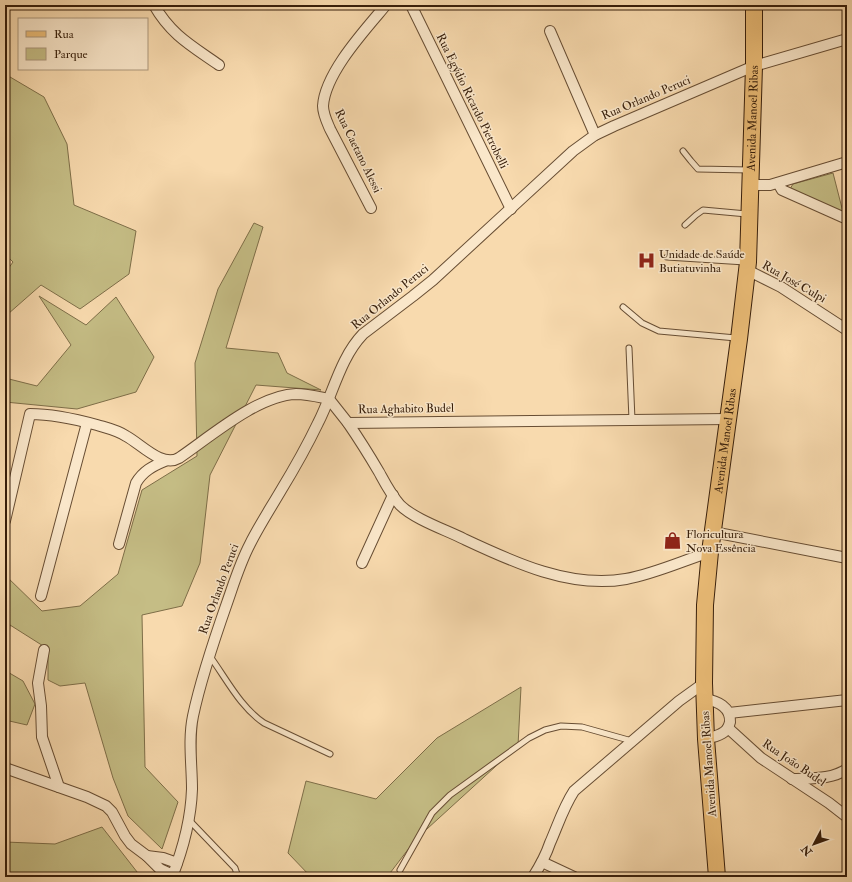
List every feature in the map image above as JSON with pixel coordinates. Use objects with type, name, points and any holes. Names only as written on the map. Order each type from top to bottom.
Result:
[{"type":"main road","name":"Avenida Manoel Ribas","points":[[717,877],[706,738],[704,691],[705,605],[710,552],[740,339],[748,266],[754,66],[754,5]]},
{"type":"street","points":[[154,5],[161,18],[176,34],[220,65]]},
{"type":"street","name":"Rua Caetano Alessi","points":[[371,208],[330,129],[325,118],[323,108],[324,96],[335,72],[356,42],[386,5]]},
{"type":"street","name":"Rua Egýdio Ricardo Pietrobelli","points":[[411,5],[511,209]]},
{"type":"street","points":[[550,31],[595,135]]},
{"type":"street","name":"Rua Orlando Peruci","points":[[172,876],[189,820],[192,789],[191,731],[193,717],[209,654],[243,558],[250,543],[301,456],[330,399],[348,353],[355,342],[362,334],[414,296],[433,280],[573,151],[595,135],[754,66],[847,39]]},
{"type":"street","points":[[750,177],[770,185],[847,162]]},
{"type":"street","points":[[778,183],[782,190],[847,219]]},
{"type":"street","name":"Rua José Culpi","points":[[748,266],[792,293],[847,330]]},
{"type":"street","points":[[5,521],[30,414],[56,415],[124,434],[165,461],[170,462],[180,458],[235,419],[273,399],[296,394],[330,399]]},
{"type":"street","name":"Rua Aghabito Budel","points":[[330,399],[348,423],[729,419]]},
{"type":"street","points":[[41,596],[87,423]]},
{"type":"street","points":[[348,423],[393,495],[405,509],[494,553],[545,572],[597,581],[626,579],[710,552]]},
{"type":"street","points":[[119,544],[136,483],[146,471],[165,461]]},
{"type":"street","points":[[362,563],[393,495]]},
{"type":"street","points":[[713,532],[847,558]]},
{"type":"street","points":[[44,650],[38,683],[41,706],[42,737],[59,787]]},
{"type":"street","points":[[533,877],[542,862],[565,804],[574,791],[679,701],[704,691],[726,708],[730,719],[728,728],[720,735],[706,738]]},
{"type":"street","points":[[729,713],[847,700]]},
{"type":"street","name":"Rua João Budel","points":[[728,728],[761,758],[829,803],[847,817]]},
{"type":"street","points":[[5,768],[87,797],[106,806],[112,812],[131,844],[147,856],[160,869],[172,876]]},
{"type":"street","points":[[792,779],[826,778],[840,774],[847,768]]},
{"type":"street","points":[[147,856],[163,858],[177,863]]},
{"type":"street","points":[[542,862],[574,877]]},
{"type":"lane","points":[[683,151],[698,169],[750,177]]},
{"type":"lane","points":[[685,225],[703,210],[750,214]]},
{"type":"lane","points":[[667,257],[748,266]]},
{"type":"lane","points":[[623,307],[642,323],[659,331],[740,339]]},
{"type":"lane","points":[[629,348],[632,420]]},
{"type":"lane","points":[[209,654],[246,708],[254,716],[264,723],[330,754]]},
{"type":"lane","points":[[400,870],[432,813],[450,795],[529,738],[544,730],[561,726],[582,727],[632,741]]},
{"type":"lane","points":[[189,820],[235,868],[237,874],[236,877]]},
{"type":"green space","points":[[5,74],[44,97],[67,144],[74,205],[136,231],[129,274],[80,309],[41,285],[8,314],[5,319],[5,273],[13,262],[5,254]]},
{"type":"green space","points":[[833,173],[844,216],[790,189],[793,184]]},
{"type":"green space","points":[[254,223],[263,227],[226,348],[278,353],[287,373],[321,390],[256,385],[210,475],[200,563],[182,606],[142,615],[145,767],[178,802],[162,849],[128,816],[113,778],[85,683],[60,686],[48,680],[48,649],[10,625],[6,671],[23,681],[35,704],[27,725],[5,720],[5,575],[42,611],[80,606],[118,574],[142,490],[197,456],[195,363],[218,289]]},
{"type":"green space","points":[[39,296],[86,325],[116,297],[154,357],[136,392],[77,409],[5,402],[5,378],[37,386],[71,345]]},
{"type":"green space","points":[[521,687],[518,746],[416,839],[387,877],[311,877],[288,853],[306,781],[376,799],[437,738]]},
{"type":"green space","points":[[102,827],[141,877],[5,877],[5,842],[55,844]]},
{"type":"place","name":"Unidade de Saúde Butiatuvinha","points":[[646,261]]},
{"type":"place","name":"Floricultura Nova Essência","points":[[673,541]]}]
